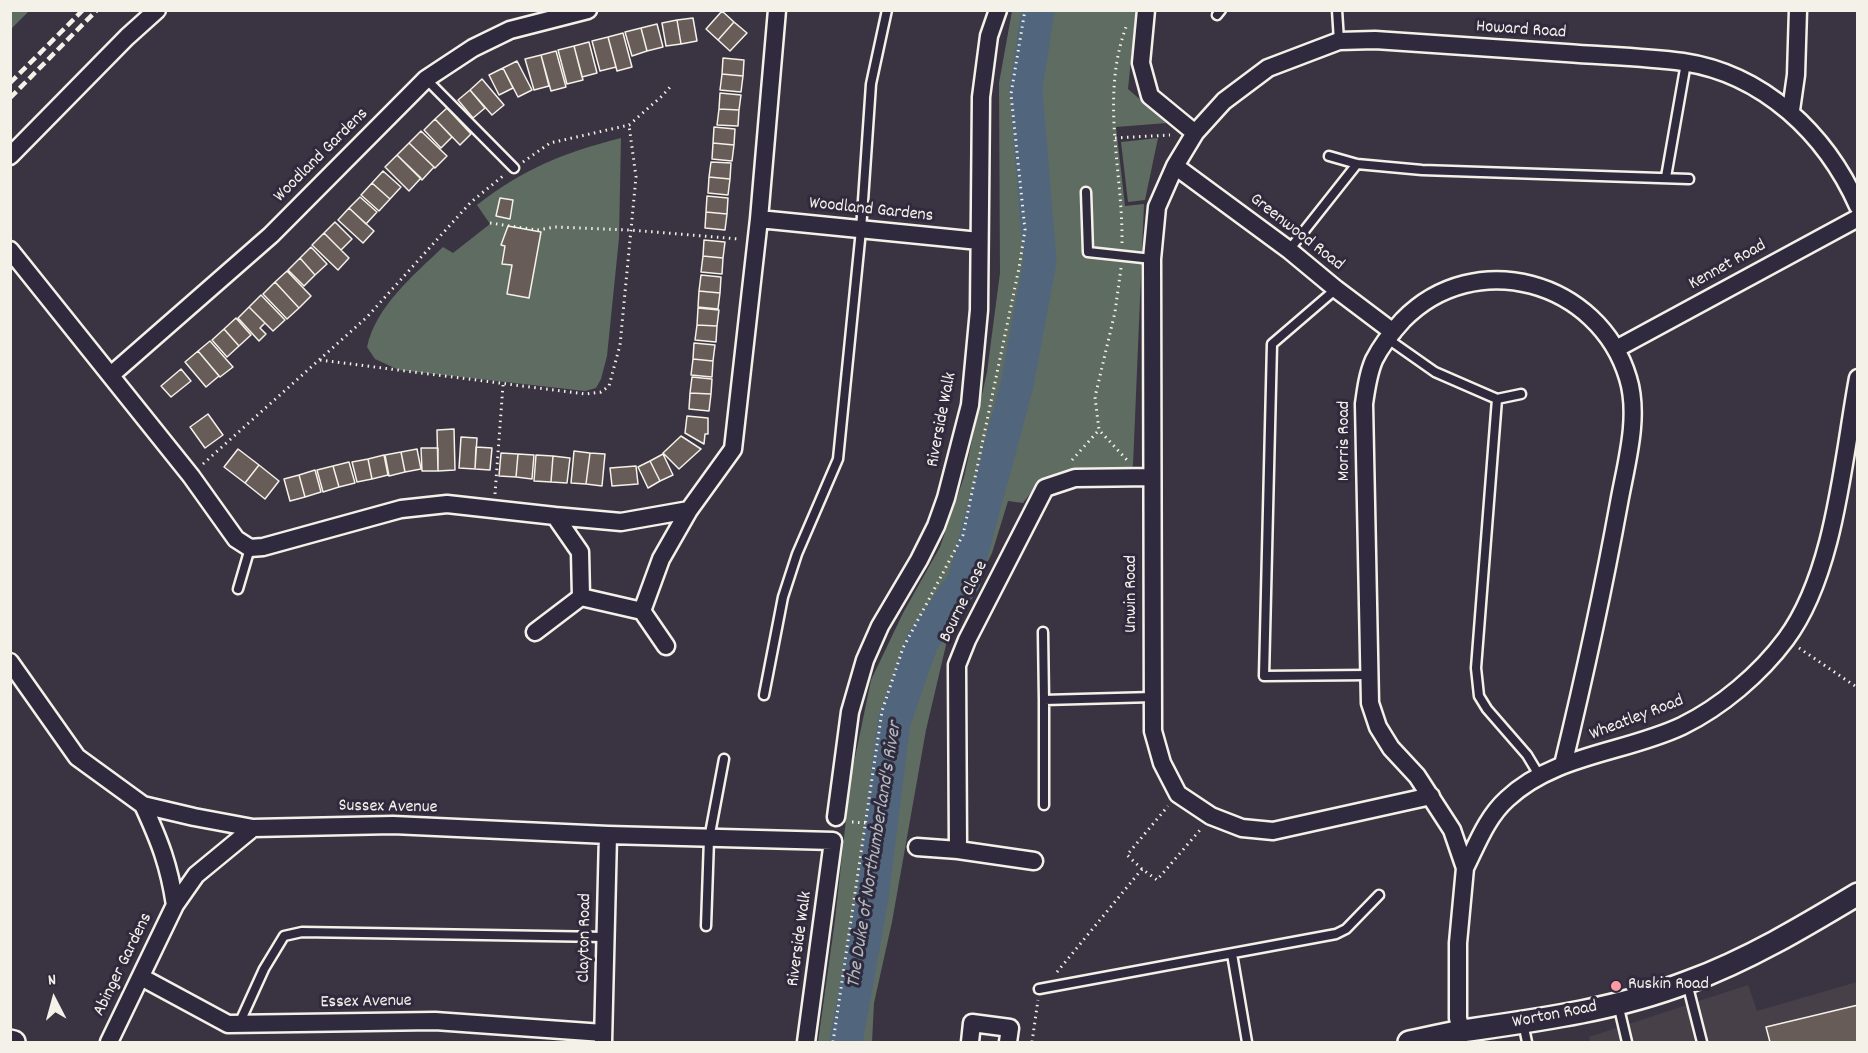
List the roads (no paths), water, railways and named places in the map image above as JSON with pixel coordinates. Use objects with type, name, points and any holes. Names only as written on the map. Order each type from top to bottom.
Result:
[{"type":"street","points":[[10,156],[127,37],[157,10]]},
{"type":"street","name":"Woodland Gardens","points":[[111,375],[271,235],[426,79],[473,48],[510,30],[588,10]]},
{"type":"street","points":[[642,611],[661,559],[689,510],[733,449],[757,241],[777,10]]},
{"type":"street","name":"Riverside Walk","points":[[836,817],[850,712],[865,660],[880,626],[936,526],[946,498],[967,417],[979,310],[981,97],[989,36],[998,10]]},
{"type":"street","points":[[1146,10],[1141,63],[1150,96],[1195,133]]},
{"type":"street","points":[[1798,10],[1796,75],[1791,110],[1819,141],[1839,169],[1857,206]]},
{"type":"street","name":"Howard Road","points":[[1195,133],[1224,101],[1268,68],[1339,41],[1375,40],[1686,63],[1737,78],[1791,110]]},
{"type":"street","name":"Unwin Road","points":[[1195,133],[1175,166],[1157,207],[1152,259],[1153,731],[1162,763],[1178,794],[1211,816],[1242,828],[1273,831],[1431,796]]},
{"type":"street","name":"Greenwood Road","points":[[1175,166],[1289,250],[1390,335]]},
{"type":"street","name":"Kennet Road","points":[[1616,349],[1857,218]]},
{"type":"street","name":"Woodland Gardens","points":[[759,219],[979,241]]},
{"type":"street","points":[[10,250],[191,476],[236,538],[250,548],[263,548],[401,509],[447,504],[621,522],[689,510]]},
{"type":"street","name":"Morris Road","points":[[1431,796],[1391,748],[1378,727],[1370,703],[1364,404],[1375,359],[1390,335],[1432,296],[1460,284],[1492,279],[1524,283],[1552,291],[1585,311],[1616,349],[1628,377],[1634,401],[1628,453],[1588,662],[1563,765]]},
{"type":"street","name":"Wheatley Road","points":[[1465,868],[1485,826],[1507,799],[1539,775],[1682,726],[1727,699],[1786,639],[1813,591],[1827,547],[1857,378]]},
{"type":"street","name":"Bourne Close","points":[[958,850],[957,665],[967,640],[1045,488],[1066,480],[1152,477]]},
{"type":"street","points":[[555,516],[580,552],[580,597]]},
{"type":"street","points":[[580,597],[642,611],[666,646]]},
{"type":"street","points":[[535,632],[580,597]]},
{"type":"street","name":"Sussex Avenue","points":[[10,662],[77,757],[143,805],[253,828],[393,825],[608,836],[833,841]]},
{"type":"street","points":[[1431,796],[1452,830],[1465,868],[1458,944],[1458,1018],[1461,1031]]},
{"type":"street","name":"Abinger Gardens","points":[[143,805],[162,845],[170,870],[175,905]]},
{"type":"street","name":"Abinger Gardens","points":[[109,1042],[175,905],[196,875],[253,828]]},
{"type":"street","name":"Clayton Road","points":[[603,1038],[608,836]]},
{"type":"street","name":"Riverside Walk","points":[[806,1042],[833,841]]},
{"type":"street","points":[[916,847],[958,850],[1034,861]]},
{"type":"street","name":"Worton Road","points":[[1409,1042],[1461,1031],[1525,1033],[1687,983],[1786,937],[1857,894]]},
{"type":"street","name":"Essex Avenue","points":[[141,977],[228,1024],[435,1021],[603,1038]]},
{"type":"street","points":[[970,1042],[972,1023],[1010,1028],[1008,1042]]},
{"type":"lane","points":[[764,695],[783,597],[797,554],[838,459],[861,230],[872,84],[887,10]]},
{"type":"lane","points":[[1337,10],[1339,41]]},
{"type":"lane","points":[[1665,177],[1686,63]]},
{"type":"lane","points":[[426,79],[514,168]]},
{"type":"lane","points":[[1329,156],[1357,164],[1422,170],[1689,179]]},
{"type":"lane","points":[[1289,250],[1357,164]]},
{"type":"lane","points":[[1086,192],[1088,252],[1152,259]]},
{"type":"lane","points":[[1336,289],[1272,344],[1264,676],[1368,675]]},
{"type":"lane","points":[[1390,335],[1435,372],[1497,399],[1521,394]]},
{"type":"lane","points":[[1497,399],[1476,668],[1479,696],[1487,709],[1527,755],[1539,775]]},
{"type":"lane","points":[[238,589],[250,548]]},
{"type":"lane","points":[[1043,632],[1044,805]]},
{"type":"lane","points":[[1044,700],[1153,697]]},
{"type":"lane","points":[[706,926],[710,839],[724,759]]},
{"type":"lane","points":[[1039,989],[1336,934],[1346,929],[1379,896]]},
{"type":"lane","points":[[239,1024],[264,969],[284,936],[303,932],[606,937]]},
{"type":"lane","points":[[1232,954],[1247,1042]]},
{"type":"lane","points":[[1687,983],[1702,1042]]},
{"type":"lane","points":[[1618,1004],[1627,1042]]},
{"type":"waterway","name":"The Duke of Northumberland's River","points":[[846,1042],[872,898],[894,722],[922,642],[964,581],[1017,385],[1040,261],[1026,89],[1038,10]]},
{"type":"railway","points":[[10,83],[83,10]]},
{"type":"railway","points":[[10,98],[97,10]]},
{"type":"place","name":"Ruskin Road","points":[[1616,986]]}]
